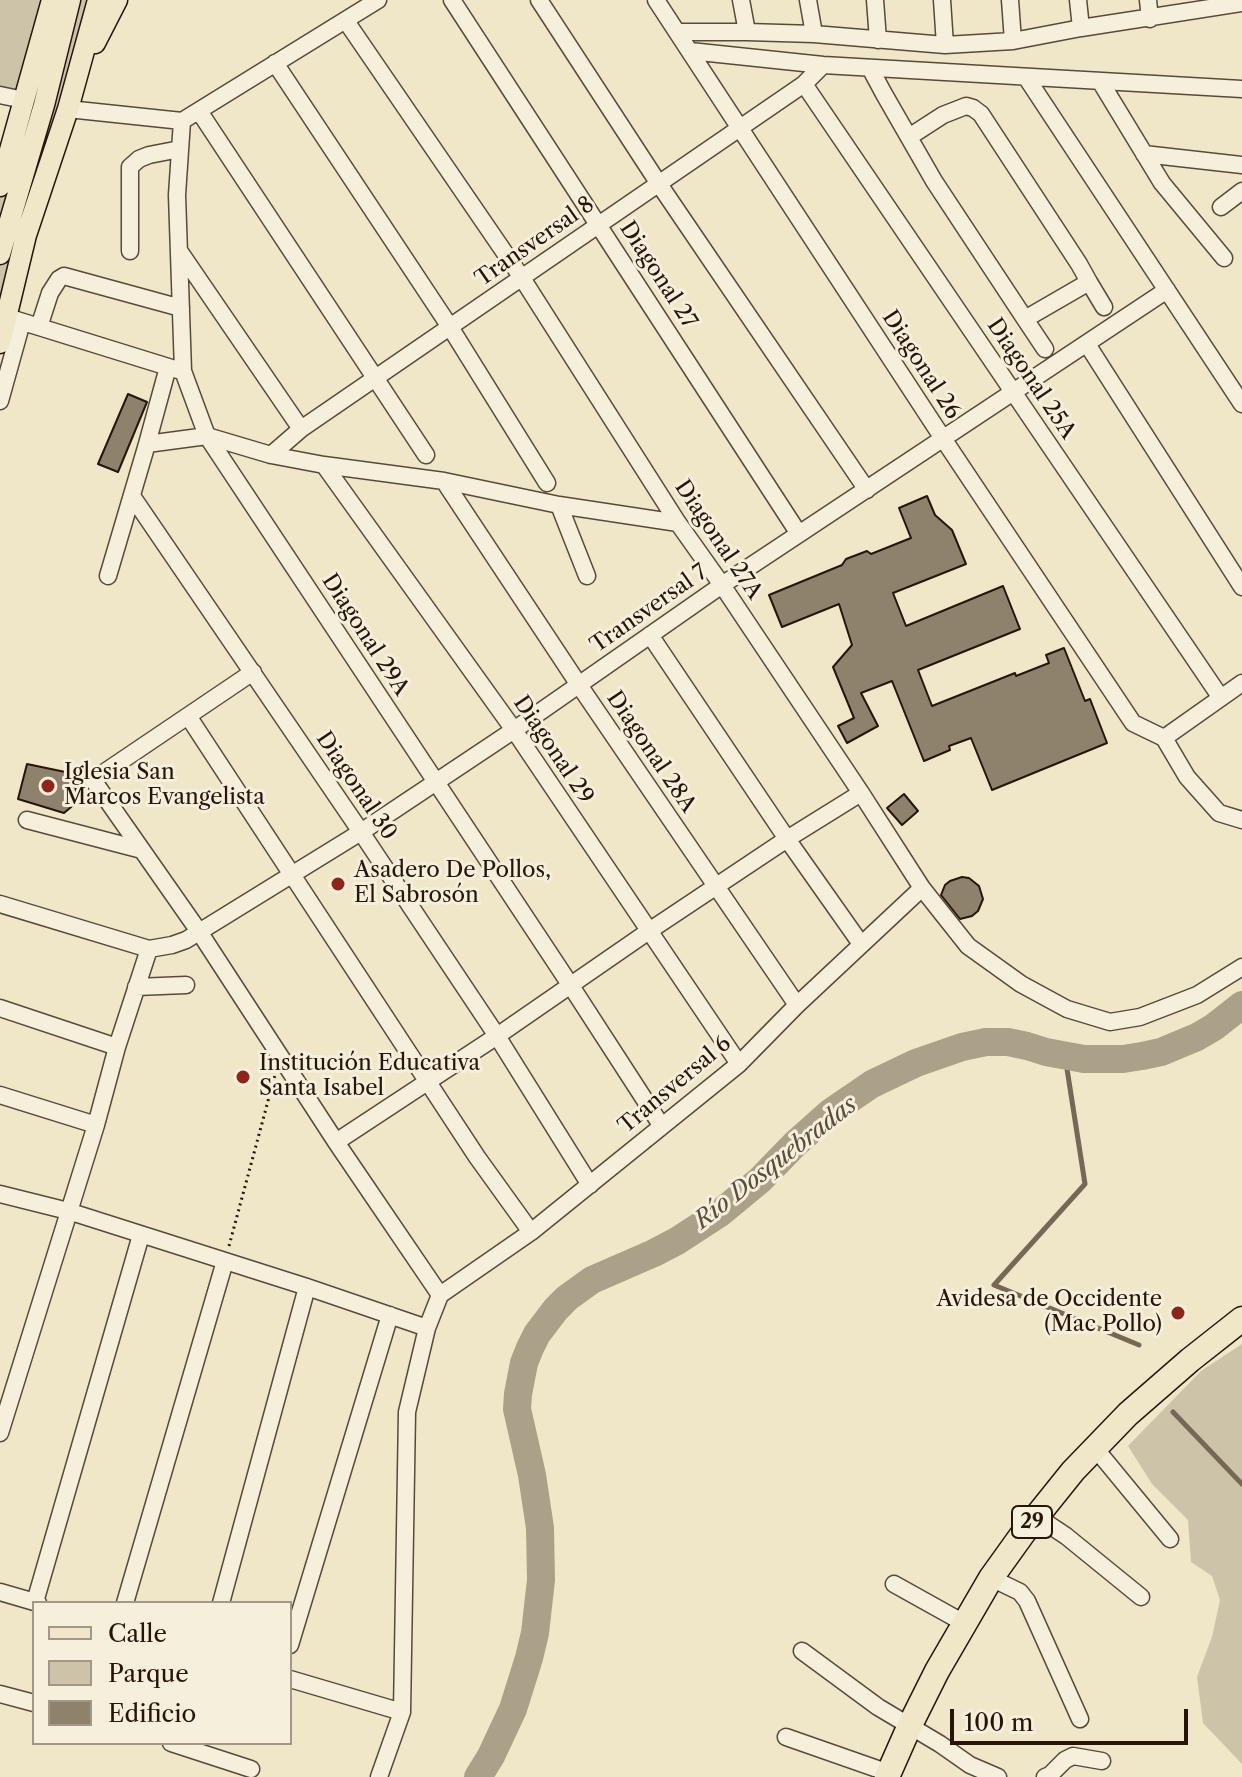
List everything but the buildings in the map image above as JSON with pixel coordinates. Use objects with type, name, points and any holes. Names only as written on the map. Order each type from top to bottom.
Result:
[{"type":"highway","name":"29","points":[[888,1775],[910,1725],[964,1623],[991,1578],[1036,1516],[1073,1471],[1156,1389],[1242,1319]]},
{"type":"main road","points":[[0,186],[52,0]]},
{"type":"main road","points":[[0,254],[44,105],[70,0]]},
{"type":"main road","points":[[0,343],[15,319],[26,235],[68,109],[98,0]]},
{"type":"main road","points":[[74,82],[117,0]]},
{"type":"street","points":[[68,109],[182,121],[378,0]]},
{"type":"street","name":"Diagonal 27","points":[[452,0],[799,534]]},
{"type":"street","points":[[539,0],[659,184],[867,490]]},
{"type":"street","name":"Diagonal 26","points":[[656,0],[1133,723],[1164,738]]},
{"type":"street","points":[[741,0],[747,32]]},
{"type":"street","points":[[808,0],[814,34]]},
{"type":"street","points":[[875,0],[878,40]]},
{"type":"street","points":[[942,0],[945,45]]},
{"type":"street","points":[[1010,0],[1013,41]]},
{"type":"street","points":[[1078,0],[1081,28]]},
{"type":"street","points":[[1148,0],[1150,19]]},
{"type":"street","points":[[677,32],[814,34],[945,45],[1013,41],[1150,19],[1216,4],[1242,3]]},
{"type":"street","name":"Diagonal 27A","points":[[346,21],[522,278],[678,523],[922,888],[968,946],[1010,977],[1067,1009],[1110,1022],[1140,1017],[1197,995],[1242,967]]},
{"type":"street","points":[[690,51],[823,65],[1242,89]]},
{"type":"street","points":[[275,63],[450,327],[547,483]]},
{"type":"street","name":"Transversal 8","points":[[271,455],[301,429],[804,84],[823,65]]},
{"type":"street","points":[[870,68],[934,181],[1045,349]]},
{"type":"street","points":[[1026,77],[1242,404]]},
{"type":"street","points":[[1100,81],[1162,183],[1224,258]]},
{"type":"street","name":"Diagonal 25A","points":[[804,84],[1221,698]]},
{"type":"street","points":[[0,95],[24,100]]},
{"type":"street","points":[[909,137],[943,115],[966,106],[981,114],[1104,307]]},
{"type":"street","points":[[199,111],[426,455]]},
{"type":"street","name":"Diagonal 29A","points":[[182,121],[177,195],[181,308],[176,369],[207,436],[661,1125]]},
{"type":"street","points":[[130,251],[130,167],[149,155],[180,149]]},
{"type":"street","points":[[1144,154],[1242,165]]},
{"type":"street","points":[[1221,207],[1242,191]]},
{"type":"street","points":[[180,252],[301,429]]},
{"type":"street","points":[[39,327],[50,293],[64,276],[181,308]]},
{"type":"street","points":[[1025,319],[1089,282]]},
{"type":"street","name":"Transversal 7","points":[[149,949],[172,945],[200,933],[361,832],[722,585],[1167,290]]},
{"type":"street","points":[[0,401],[15,319],[176,369],[147,444],[108,576]]},
{"type":"street","points":[[1087,344],[1242,587]]},
{"type":"street","points":[[147,444],[207,436],[271,455],[324,465],[444,481],[559,505],[678,523]]},
{"type":"street","name":"Diagonal 29","points":[[324,465],[514,730],[739,1064]]},
{"type":"street","name":"Diagonal 28A","points":[[444,481],[797,1005]]},
{"type":"street","name":"Diagonal 30","points":[[132,496],[497,1036],[590,1185]]},
{"type":"street","points":[[559,505],[587,576]]},
{"type":"street","points":[[650,635],[861,944]]},
{"type":"street","points":[[253,672],[93,780],[200,933],[440,1295],[427,1328],[407,1412],[402,1712],[379,1777]]},
{"type":"street","points":[[1242,683],[1164,738],[1187,777],[1219,813],[1242,820]]},
{"type":"street","points":[[188,716],[477,1157],[531,1232]]},
{"type":"street","points":[[336,1142],[787,839],[861,793]]},
{"type":"street","points":[[27,820],[142,850]]},
{"type":"street","name":"Transversal 6","points":[[440,1295],[531,1232],[739,1064],[922,888]]},
{"type":"street","points":[[0,904],[149,949],[0,1433]]},
{"type":"street","points":[[136,987],[186,985]]},
{"type":"street","points":[[0,1008],[117,1047]]},
{"type":"street","points":[[0,1095],[96,1125]]},
{"type":"street","points":[[0,1194],[68,1211],[427,1328]]},
{"type":"street","points":[[38,1601],[141,1235]]},
{"type":"street","points":[[126,1601],[225,1261]]},
{"type":"street","points":[[222,1601],[307,1287]]},
{"type":"street","points":[[292,1638],[390,1315]]},
{"type":"street","points":[[1095,1448],[1170,1539]]},
{"type":"street","points":[[1036,1516],[1066,1536],[1141,1597]]},
{"type":"street","points":[[991,1578],[1020,1592],[1027,1601],[1080,1719]]},
{"type":"street","points":[[894,1584],[964,1623]]},
{"type":"street","points":[[0,1592],[32,1602]]},
{"type":"street","points":[[802,1651],[878,1707],[970,1765],[998,1777]]},
{"type":"street","points":[[292,1680],[402,1712]]},
{"type":"street","points":[[0,1694],[32,1702]]},
{"type":"street","points":[[786,1737],[888,1775]]},
{"type":"street","points":[[177,1745],[251,1769]]},
{"type":"street","points":[[1045,1777],[1073,1756],[1102,1761]]},
{"type":"path","points":[[225,1261],[280,1056]]},
{"type":"green space","points":[[0,0],[117,0],[74,82],[0,322],[0,186],[24,101],[0,95]]},
{"type":"green space","points":[[1242,1344],[1242,1764],[1203,1723],[1197,1677],[1212,1637],[1220,1600],[1212,1576],[1191,1562],[1188,1520],[1152,1484],[1128,1446],[1201,1371]]},
{"type":"waterway","name":"Río Dosquebradas","points":[[478,1777],[513,1709],[535,1633],[541,1580],[540,1528],[517,1409],[524,1363],[537,1334],[556,1309],[592,1280],[677,1241],[720,1213],[760,1180],[831,1112],[872,1084],[916,1063],[986,1042],[1008,1042],[1084,1059],[1142,1056],[1161,1052],[1197,1037],[1242,1005]]},
{"type":"waterway","points":[[1065,1056],[1085,1184],[994,1285],[1139,1345]]},
{"type":"waterway","points":[[1173,1412],[1242,1484]]},
{"type":"place","name":"Iglesia San Marcos Evangelista","points":[[48,786]]},
{"type":"place","name":"Asadero De Pollos, El Sabrosón","points":[[338,884]]},
{"type":"place","name":"Institución Educativa Santa Isabel","points":[[243,1077]]},
{"type":"place","name":"Avidesa de Occidente (Mac Pollo)","points":[[1178,1313]]}]
